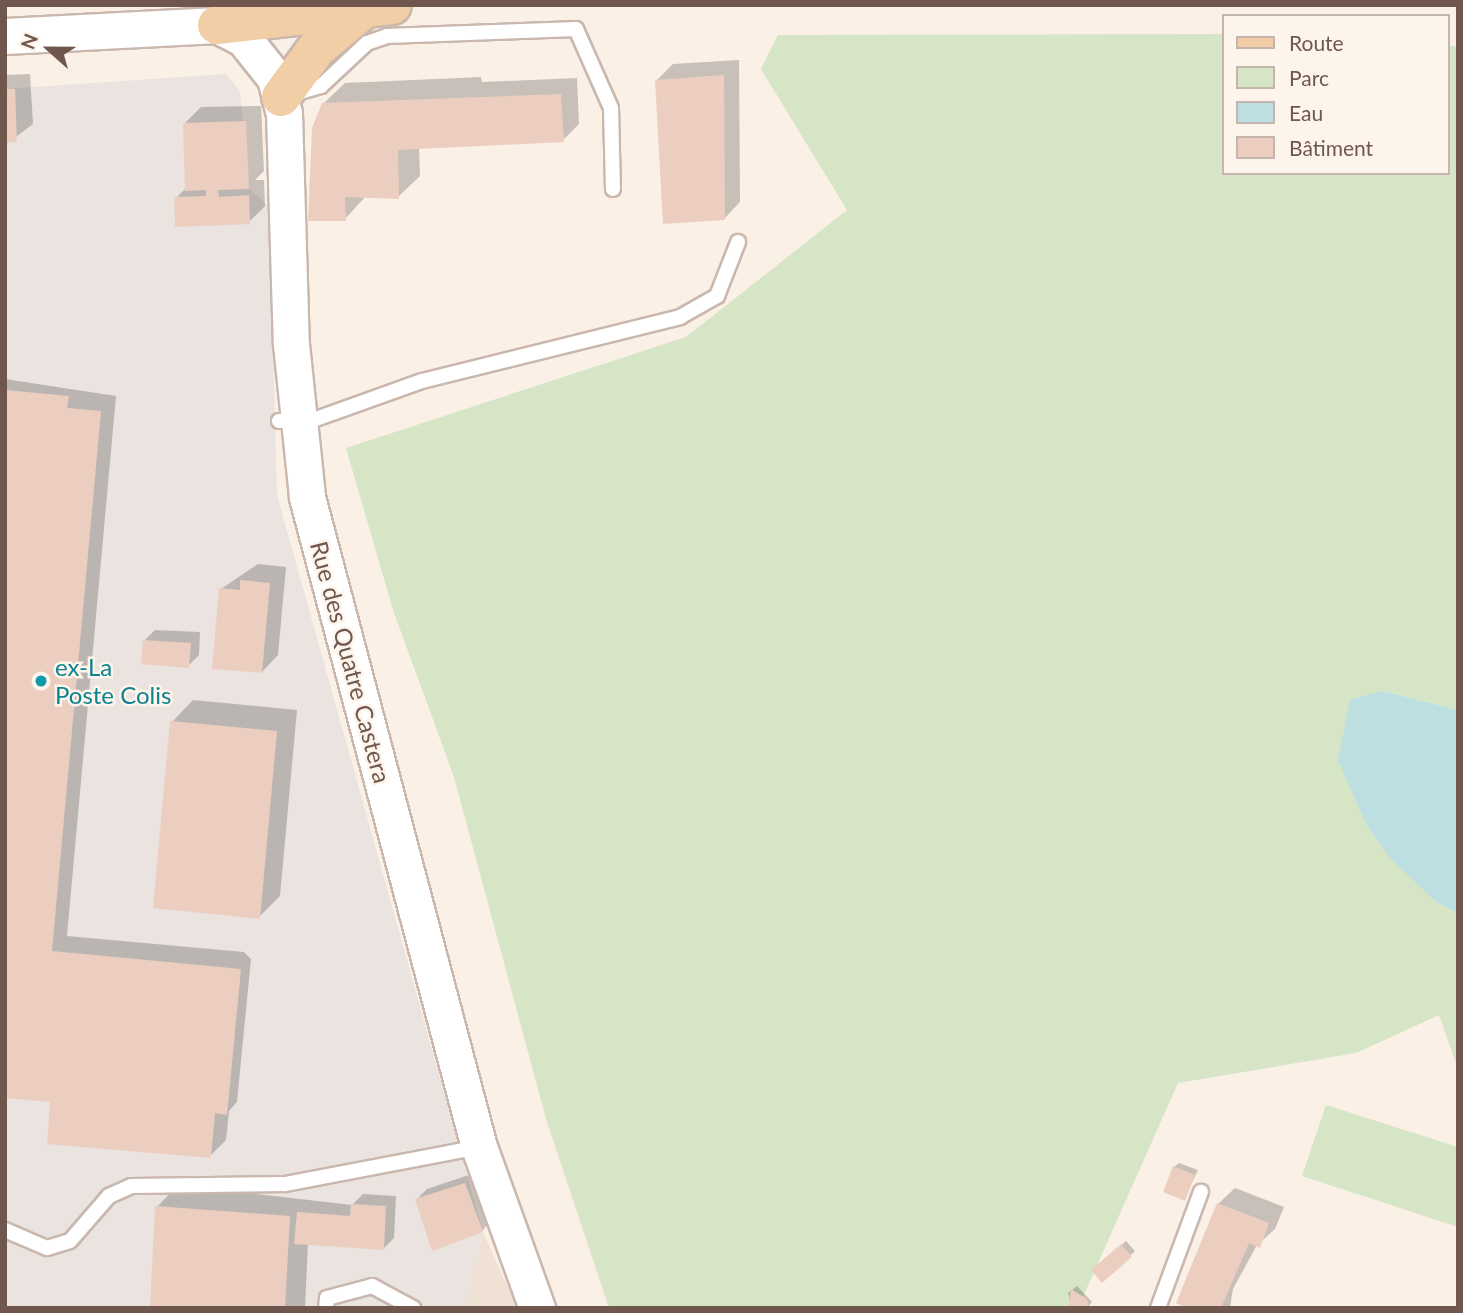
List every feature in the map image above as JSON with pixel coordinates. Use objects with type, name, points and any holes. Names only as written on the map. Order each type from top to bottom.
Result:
[{"type":"main road","points":[[217,25],[378,7]]},
{"type":"main road","points":[[281,97],[317,48],[378,7]]},
{"type":"street","points":[[5,36],[217,25]]},
{"type":"street","name":"Rue des Quatre Castera","points":[[217,25],[259,53],[281,97],[287,421],[479,1147],[537,1308]]},
{"type":"lane","points":[[281,97],[321,86],[367,43],[387,36],[576,29],[611,108],[613,189]]},
{"type":"lane","points":[[287,421],[422,381],[680,317],[717,296],[738,242]]},
{"type":"lane","points":[[5,1230],[47,1248],[70,1241],[109,1196],[131,1186],[285,1184],[479,1147]]},
{"type":"lane","points":[[1158,1308],[1201,1192]]},
{"type":"lane","points":[[326,1308],[327,1298],[372,1286],[413,1308]]},
{"type":"shaded area","points":[[226,74],[240,91],[249,189],[269,206],[277,495],[483,1232],[464,1308],[5,1308],[5,89]]},
{"type":"shaded area","points":[[483,1232],[517,1308],[464,1308]]},
{"type":"green space","points":[[1222,34],[1222,175],[1449,175],[1449,45],[1458,47],[1458,710],[1382,691],[1343,740],[1338,760],[1436,902],[1458,913],[1458,1069],[1439,1015],[1356,1053],[1178,1083],[1078,1308],[609,1308],[546,1119],[454,777],[393,610],[346,448],[686,337],[847,210],[761,69],[778,35]]},
{"type":"green space","points":[[1326,1105],[1458,1147],[1458,1227],[1302,1176]]},
{"type":"water","points":[[1382,691],[1458,710],[1458,913],[1436,902],[1390,858],[1366,824],[1338,760],[1350,700]]},
{"type":"building","points":[[724,75],[725,220],[663,224],[655,80]]},
{"type":"building","points":[[5,89],[15,89],[17,142],[5,143]]},
{"type":"building","points":[[561,94],[564,142],[398,150],[399,199],[345,197],[346,221],[308,221],[312,128],[322,103]]},
{"type":"building","points":[[246,121],[249,189],[218,190],[219,197],[249,195],[250,224],[175,227],[174,197],[206,196],[206,190],[185,191],[183,123]]},
{"type":"building","name":"ex-La Poste Colis","points":[[5,390],[69,396],[67,408],[101,411],[52,951],[241,969],[227,1115],[215,1113],[211,1158],[47,1144],[50,1102],[5,1098]]},
{"type":"building","points":[[240,580],[270,583],[262,673],[212,669],[219,588],[240,590]]},
{"type":"building","points":[[143,640],[191,643],[189,668],[141,664]]},
{"type":"building","points":[[170,721],[277,731],[260,919],[153,908]]},
{"type":"building","points":[[1173,1166],[1195,1175],[1185,1201],[1163,1192]]},
{"type":"building","points":[[465,1183],[483,1232],[432,1251],[415,1199]]},
{"type":"building","points":[[1217,1203],[1269,1223],[1260,1248],[1249,1243],[1221,1308],[1187,1308],[1176,1303]]},
{"type":"building","points":[[351,1204],[386,1206],[384,1250],[294,1244],[297,1212],[350,1216]]},
{"type":"building","points":[[155,1206],[290,1216],[285,1308],[150,1308]]},
{"type":"building","points":[[1121,1244],[1132,1257],[1102,1283],[1091,1270]]},
{"type":"building","points":[[1071,1289],[1087,1299],[1089,1308],[1068,1308]]},
{"type":"place","name":"ex-La Poste Colis","points":[[41,681]]}]
